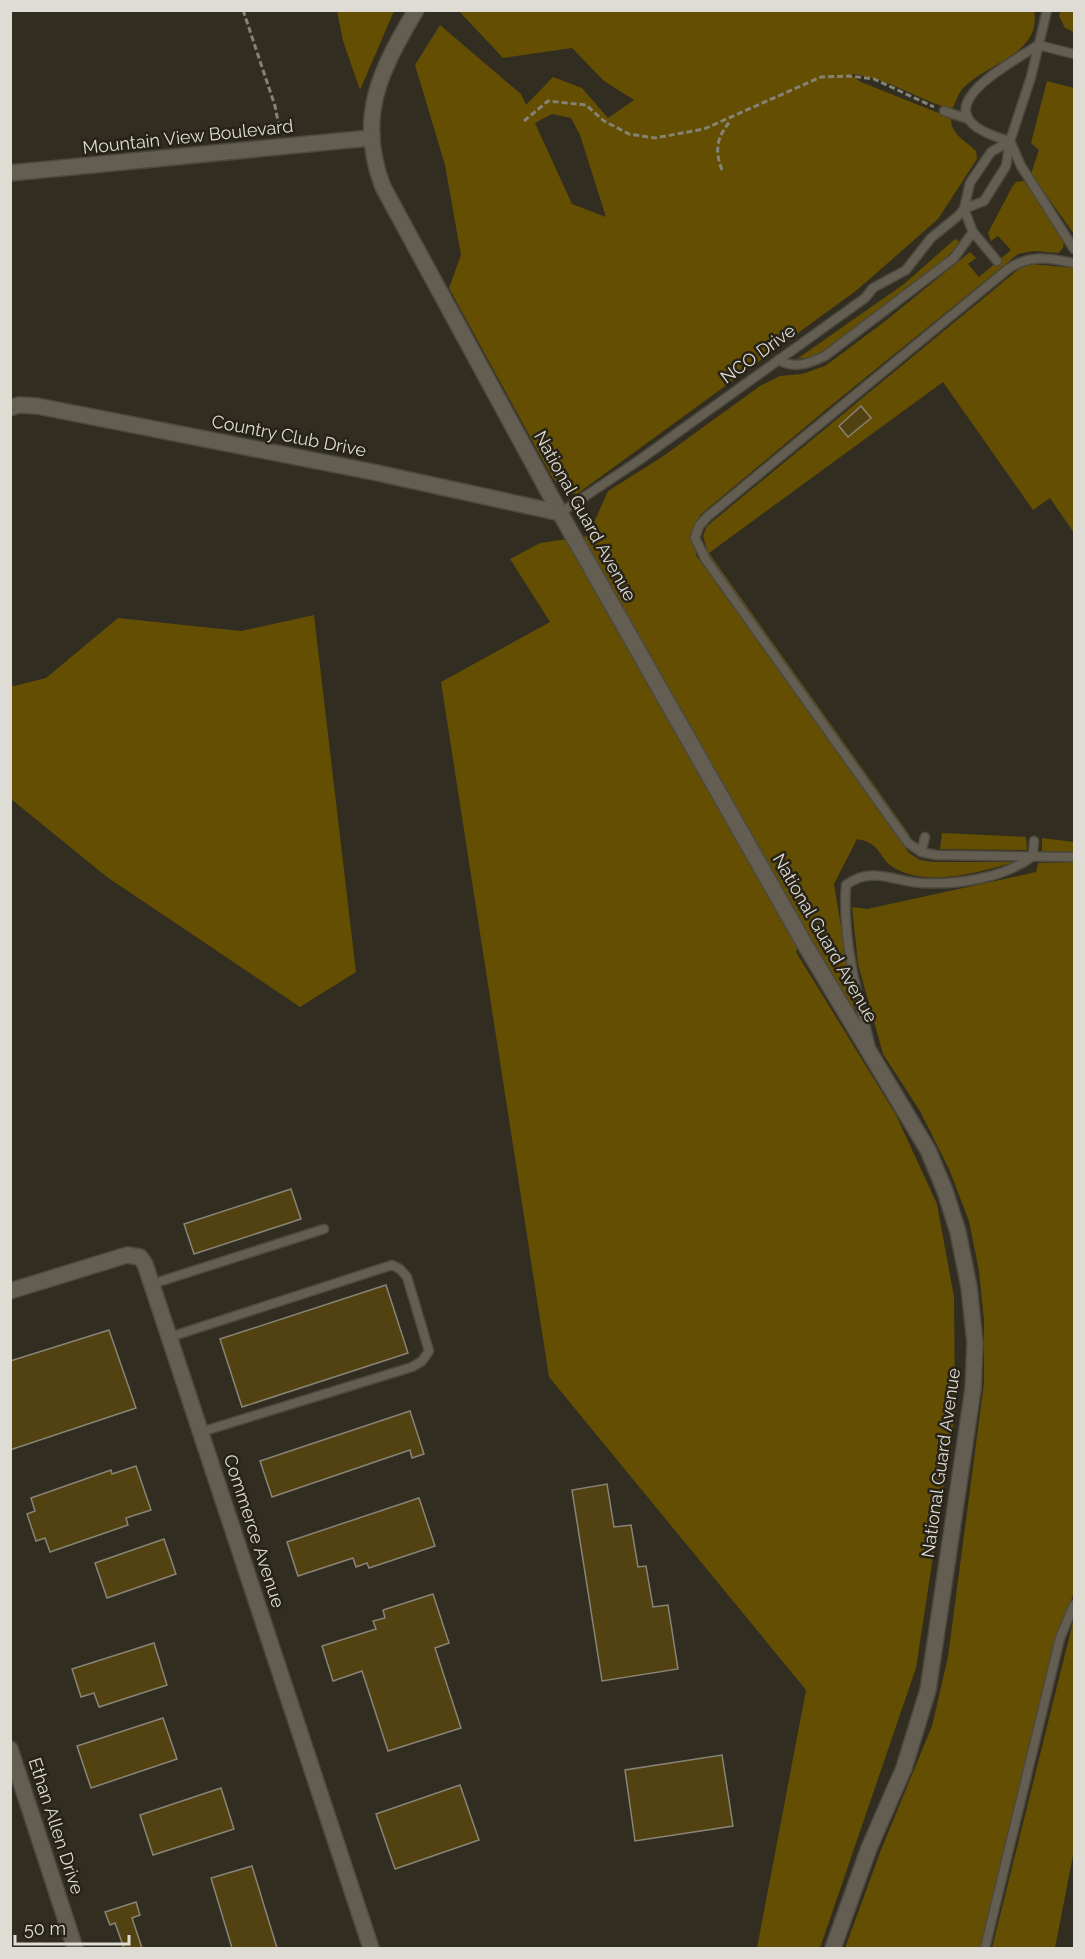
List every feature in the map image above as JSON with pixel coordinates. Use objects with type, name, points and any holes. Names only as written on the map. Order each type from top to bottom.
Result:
[{"type":"street","name":"National Guard Avenue","points":[[416,10],[381,78],[372,109],[370,138],[376,169],[393,207],[560,513],[804,943],[928,1150],[945,1191],[958,1232],[969,1287],[975,1343],[974,1389],[928,1690],[904,1768],[869,1848],[833,1948]]},
{"type":"street","name":"Mountain View Boulevard","points":[[10,173],[370,138]]},
{"type":"street","name":"Country Club Drive","points":[[10,408],[20,405],[37,406],[373,472],[560,513]]},
{"type":"street","name":"Commerce Avenue","points":[[10,1291],[132,1254],[142,1259],[170,1337],[371,1948]]},
{"type":"street","name":"Ethan Allen Drive","points":[[10,1749],[75,1948]]},
{"type":"lane","name":"NCO Drive","points":[[560,513],[638,461],[865,298],[873,288],[906,270],[931,238],[964,209],[984,201],[1006,166],[1010,141],[1047,10]]},
{"type":"lane","points":[[968,119],[965,104],[972,91],[1038,45],[1074,54]]},
{"type":"lane","points":[[944,111],[968,119],[985,134],[1010,141]]},
{"type":"lane","points":[[998,261],[973,232],[964,209],[966,189],[991,152],[1010,141]]},
{"type":"lane","points":[[1010,141],[1021,166],[1074,249]]},
{"type":"lane","points":[[778,360],[789,366],[804,365],[825,357],[954,258],[973,232]]},
{"type":"lane","points":[[1074,263],[1041,257],[1022,260],[1008,269],[707,517],[699,526],[695,538],[706,560],[908,843],[921,852],[936,855],[1074,857]]},
{"type":"lane","points":[[921,852],[925,837]]},
{"type":"lane","points":[[874,1059],[850,953],[844,906],[846,885],[856,878],[869,874],[920,883],[971,879],[998,874],[1020,866],[1033,856],[1034,841]]},
{"type":"lane","points":[[152,1284],[324,1229]]},
{"type":"lane","points":[[170,1337],[392,1265],[400,1269],[406,1277],[429,1351],[422,1361],[412,1367],[201,1432]]},
{"type":"lane","points":[[985,1948],[1060,1638],[1074,1605]]},
{"type":"path","points":[[243,10],[275,106],[282,147]]},
{"type":"path","points":[[524,122],[548,101],[586,105],[603,121],[629,134],[655,138],[704,129],[732,119],[821,77],[850,76],[874,80],[944,111]]},
{"type":"path","points":[[722,170],[716,155],[719,134],[732,119]]},
{"type":"shaded area","points":[[1034,10],[1034,26],[1029,38],[1020,49],[970,82],[960,92],[952,109],[877,79],[850,74],[861,82],[951,118],[953,129],[959,137],[976,151],[977,159],[938,219],[857,290],[577,494],[564,492],[552,477],[449,288],[461,255],[445,165],[415,65],[440,25],[521,94],[526,105],[553,77],[582,88],[608,118],[634,100],[604,81],[572,48],[503,58],[459,11]],"holes":[[[552,114],[571,118],[580,135],[606,217],[572,204],[535,123]]]},
{"type":"shaded area","points":[[1061,10],[1074,11],[1074,32],[1065,28],[1059,16]]},
{"type":"shaded area","points":[[337,11],[394,11],[360,90],[343,41]]},
{"type":"shaded area","points":[[1047,81],[1074,88],[1074,234],[1031,174],[1039,150],[1031,143]]},
{"type":"shaded area","points":[[1024,181],[1064,241],[1063,248],[1058,253],[1034,251],[1018,254],[700,515],[696,555],[909,853],[920,860],[933,862],[1015,862],[955,876],[924,877],[896,869],[872,844],[857,839],[834,884],[855,1012],[803,929],[796,952],[896,1115],[937,1204],[954,1297],[955,1413],[916,1668],[820,1948],[757,1948],[806,1690],[549,1377],[441,682],[550,622],[510,559],[540,543],[588,536],[608,491],[662,457],[760,386],[780,376],[802,374],[825,366],[884,322],[970,252],[976,258],[968,264],[979,277],[1011,250],[998,236],[991,241],[988,233],[1012,187],[1016,182]]},
{"type":"shaded area","points":[[955,239],[959,241],[937,267],[873,318],[814,355],[797,359],[904,284]]},
{"type":"shaded area","points":[[1031,264],[1074,268],[1074,533],[1050,498],[1033,510],[943,382],[709,553],[909,834],[907,836],[710,561],[703,536],[707,526],[1019,269]],"holes":[[[861,407],[870,418],[849,437],[839,426]]]},
{"type":"shaded area","points":[[314,615],[356,972],[300,1007],[107,877],[11,799],[10,687],[46,678],[118,618],[241,631]]},
{"type":"shaded area","points":[[942,833],[1026,837],[1027,850],[940,849]]},
{"type":"shaded area","points":[[1042,838],[1074,842],[1074,852],[1042,851]]},
{"type":"shaded area","points":[[1074,862],[1074,1593],[1060,1628],[980,1948],[845,1948],[881,1850],[932,1726],[948,1657],[984,1383],[984,1321],[979,1271],[969,1221],[949,1169],[920,1111],[883,1054],[858,964],[852,907],[867,909],[1036,872],[1038,863]]},
{"type":"shaded area","points":[[1074,1618],[1074,1850],[1055,1948],[992,1948]]},
{"type":"building","points":[[861,406],[871,418],[848,437],[839,426]]},
{"type":"building","points":[[291,1189],[301,1219],[194,1254],[184,1224]]},
{"type":"building","points":[[386,1285],[408,1353],[242,1407],[220,1339]]},
{"type":"building","points":[[109,1330],[136,1408],[10,1450],[10,1361]]},
{"type":"building","points":[[410,1411],[424,1454],[412,1458],[410,1450],[272,1497],[260,1461]]},
{"type":"building","points":[[136,1466],[151,1510],[126,1518],[128,1525],[50,1552],[45,1538],[36,1541],[27,1514],[35,1511],[31,1498],[111,1470],[112,1474]]},
{"type":"building","points":[[607,1484],[614,1527],[631,1525],[638,1567],[646,1566],[653,1607],[668,1605],[678,1669],[602,1681],[572,1490]]},
{"type":"building","points":[[419,1498],[435,1546],[369,1568],[367,1563],[356,1567],[353,1558],[298,1576],[287,1542]]},
{"type":"building","points":[[164,1539],[176,1574],[107,1598],[95,1563]]},
{"type":"building","points":[[433,1594],[449,1643],[435,1648],[461,1728],[388,1751],[362,1671],[333,1681],[322,1646],[376,1629],[373,1621],[385,1618],[383,1610]]},
{"type":"building","points":[[154,1643],[167,1685],[99,1707],[94,1693],[81,1697],[72,1669]]},
{"type":"building","points":[[163,1718],[177,1759],[91,1788],[77,1746]]},
{"type":"building","points":[[722,1755],[733,1826],[635,1841],[625,1770]]},
{"type":"building","points":[[460,1785],[479,1840],[395,1869],[376,1814]]},
{"type":"building","points":[[221,1788],[234,1829],[153,1855],[140,1815]]},
{"type":"building","points":[[252,1866],[277,1948],[232,1948],[211,1878]]},
{"type":"building","points":[[136,1902],[140,1915],[132,1918],[142,1948],[124,1948],[115,1923],[110,1925],[105,1912]]}]
